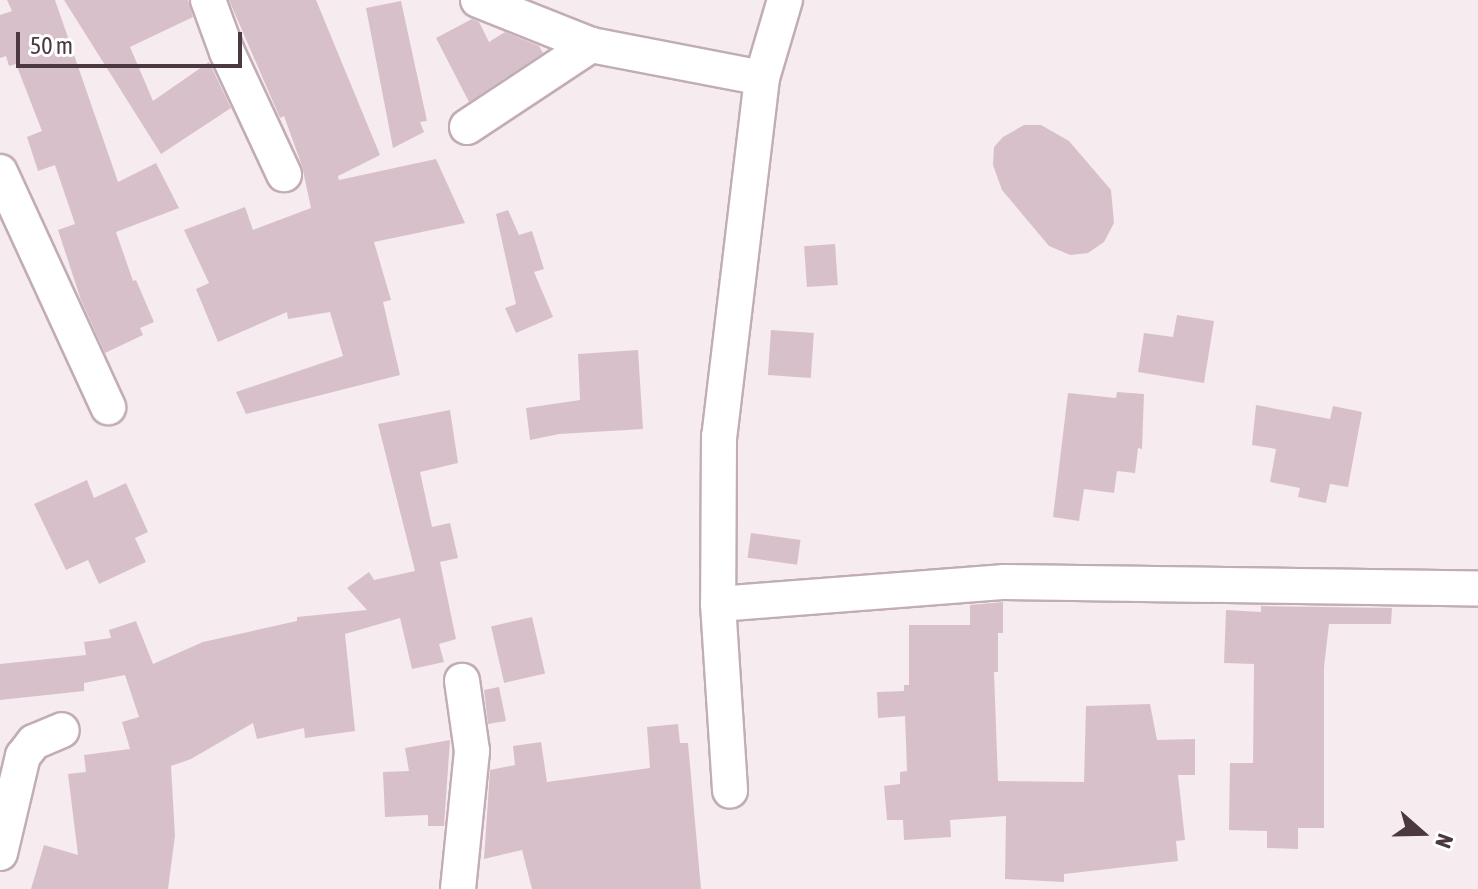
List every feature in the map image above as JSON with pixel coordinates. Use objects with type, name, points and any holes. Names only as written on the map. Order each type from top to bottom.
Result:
[{"type":"street","points":[[208,0],[227,52],[284,174]]},
{"type":"street","points":[[478,0],[591,45],[762,78]]},
{"type":"street","points":[[730,791],[718,604],[719,436],[762,78],[785,0]]},
{"type":"street","points":[[467,127],[591,45]]},
{"type":"street","points":[[0,172],[108,407]]},
{"type":"street","points":[[718,604],[1005,582],[1478,589]]},
{"type":"street","points":[[458,889],[472,751],[462,681]]},
{"type":"street","points":[[0,853],[23,756],[34,742],[62,730]]},
{"type":"building","points":[[7,0],[55,0],[118,182],[156,163],[179,208],[116,232],[133,281],[136,280],[154,322],[140,328],[143,335],[105,353],[81,300],[58,230],[75,224],[55,165],[38,171],[27,137],[42,131],[16,64],[9,66],[6,56],[0,58],[0,15],[12,11]]},
{"type":"building","points":[[64,0],[188,0],[193,17],[130,47],[153,101],[209,62],[231,108],[161,154]]},
{"type":"building","points":[[229,0],[316,0],[380,155],[338,176],[339,180],[436,159],[465,223],[374,242],[391,300],[383,302],[400,375],[246,414],[236,392],[343,356],[330,312],[288,319],[287,312],[218,342],[196,289],[209,283],[184,230],[245,207],[253,230],[311,208],[302,166],[284,116],[280,118]]},
{"type":"building","points":[[401,1],[427,121],[420,122],[424,132],[393,148],[366,8]]},
{"type":"building","points":[[472,19],[479,22],[489,42],[505,32],[539,46],[543,53],[469,102],[436,38]]},
{"type":"building","points":[[1024,125],[1041,125],[1069,141],[1111,190],[1114,223],[1104,242],[1088,253],[1070,255],[1049,246],[1002,190],[993,165],[994,147],[1003,137]]},
{"type":"building","points":[[508,210],[519,235],[532,231],[544,269],[534,272],[553,317],[516,333],[505,308],[516,304],[496,214]]},
{"type":"building","points":[[835,244],[838,285],[807,287],[804,246]]},
{"type":"building","points":[[1177,315],[1214,321],[1204,383],[1138,372],[1144,333],[1173,337]]},
{"type":"building","points":[[771,330],[814,333],[811,378],[768,375]]},
{"type":"building","points":[[638,350],[643,429],[559,434],[530,440],[526,408],[580,400],[578,354]]},
{"type":"building","points":[[1117,392],[1144,394],[1142,449],[1138,448],[1135,473],[1117,471],[1114,493],[1084,489],[1079,521],[1053,517],[1068,393],[1116,398]]},
{"type":"building","points":[[1256,405],[1330,419],[1333,406],[1362,412],[1348,487],[1330,484],[1326,503],[1298,497],[1300,488],[1270,482],[1276,449],[1252,445]]},
{"type":"building","points":[[450,410],[458,463],[420,472],[432,527],[450,523],[458,558],[440,562],[456,639],[439,644],[444,662],[412,669],[400,618],[345,634],[355,731],[305,738],[304,728],[257,739],[253,723],[191,759],[171,766],[175,836],[168,889],[31,889],[44,845],[78,855],[68,774],[86,772],[84,755],[130,749],[122,722],[139,717],[125,675],[84,683],[84,691],[0,700],[0,664],[86,655],[84,642],[111,638],[109,630],[136,621],[153,664],[203,642],[297,621],[297,617],[367,610],[347,588],[369,572],[374,580],[415,571],[378,424]]},
{"type":"building","points":[[87,480],[94,498],[126,483],[148,532],[135,538],[146,562],[99,584],[88,560],[66,570],[34,504]]},
{"type":"building","points":[[751,533],[801,540],[797,565],[748,558]]},
{"type":"building","points":[[1003,602],[1003,633],[998,633],[998,672],[994,672],[998,781],[1084,782],[1086,706],[1150,704],[1157,740],[1195,739],[1195,775],[1178,775],[1185,840],[1176,841],[1178,861],[1064,874],[1064,882],[1005,879],[1006,816],[950,820],[951,837],[904,840],[903,820],[887,820],[884,786],[900,784],[900,772],[907,771],[905,716],[878,718],[877,692],[904,691],[904,685],[909,685],[909,625],[970,625],[970,605]]},
{"type":"building","points":[[1261,606],[1392,608],[1391,624],[1329,624],[1324,667],[1324,828],[1298,828],[1298,849],[1267,848],[1267,831],[1229,830],[1230,763],[1253,763],[1254,664],[1224,663],[1226,610],[1261,612]]},
{"type":"building","points":[[532,617],[545,674],[504,683],[491,626]]},
{"type":"building","points":[[499,687],[506,721],[488,724],[484,690]]},
{"type":"building","points":[[678,724],[680,743],[688,743],[701,889],[532,889],[522,850],[484,859],[490,770],[515,765],[513,746],[541,742],[547,782],[650,768],[647,727]]},
{"type":"building","points":[[450,740],[444,826],[428,826],[428,815],[385,817],[383,772],[409,771],[405,748]]}]
